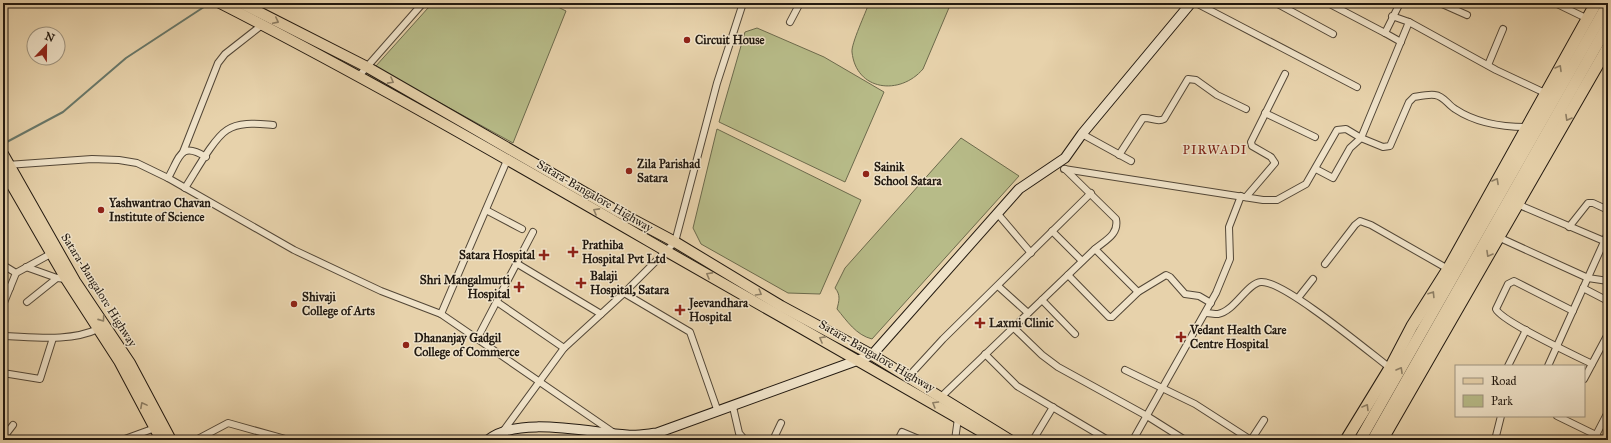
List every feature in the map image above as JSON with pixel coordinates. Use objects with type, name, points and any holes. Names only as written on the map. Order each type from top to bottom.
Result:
[{"type":"highway","points":[[1346,440],[1390,368],[1412,326],[1448,269],[1596,3]]},
{"type":"highway","points":[[1373,440],[1534,147],[1608,4]]},
{"type":"highway","points":[[1360,440],[1608,25]]},
{"type":"highway","points":[[1382,440],[1608,47]]},
{"type":"main road","name":"Satara-Bangalore Highway","points":[[220,3],[358,77],[507,161],[859,360],[993,439]]},
{"type":"main road","name":"Satara-Bangalore Highway","points":[[242,3],[367,67],[674,242],[781,306],[909,376],[1010,440]]},
{"type":"main road","name":"Satara-Bangalore Highway","points":[[3,154],[5,167],[54,252],[130,363],[171,440]]},
{"type":"main road","name":"Satara-Bangalore Highway","points":[[54,252],[61,279],[98,329],[119,361],[161,440]]},
{"type":"street","points":[[358,77],[423,3]]},
{"type":"street","points":[[488,440],[504,430],[564,348],[667,252],[674,242],[717,83],[743,3]]},
{"type":"street","points":[[790,22],[800,3]]},
{"type":"street","points":[[504,430],[521,427],[551,428],[616,434],[642,435],[657,433],[872,355],[1019,189],[1061,166],[1082,134],[1191,3]]},
{"type":"street","points":[[1196,3],[1357,87]]},
{"type":"street","points":[[1276,3],[1333,34]]},
{"type":"street","points":[[1328,3],[1385,32],[1401,42]]},
{"type":"street","points":[[1385,32],[1400,3]]},
{"type":"street","points":[[1440,3],[1466,15]]},
{"type":"street","points":[[1555,3],[1588,19]]},
{"type":"street","points":[[1392,16],[1409,22],[1488,65],[1545,93]]},
{"type":"street","points":[[1316,168],[1333,178],[1350,148],[1361,138],[1409,22]]},
{"type":"street","points":[[168,178],[183,152],[218,63],[225,54],[262,25]]},
{"type":"street","points":[[1488,65],[1503,29]]},
{"type":"street","points":[[1133,440],[1211,303],[1230,259],[1230,227],[1243,197],[1275,163],[1271,157],[1251,144],[1284,74]]},
{"type":"street","points":[[1119,155],[1143,118],[1148,117],[1158,120],[1164,119],[1188,80],[1196,80],[1217,95],[1246,109]]},
{"type":"street","points":[[1061,166],[1243,197],[1263,200],[1277,200],[1306,184],[1337,130],[1346,129],[1361,138],[1383,147],[1390,146],[1411,98],[1435,95],[1444,99],[1455,110],[1488,124],[1526,127]]},
{"type":"street","points":[[1265,113],[1315,137]]},
{"type":"street","points":[[186,188],[216,141],[227,130],[247,124],[273,125]]},
{"type":"street","points":[[1082,134],[1132,161]]},
{"type":"street","points":[[183,152],[189,149],[194,150],[206,157]]},
{"type":"street","points":[[441,314],[512,151]]},
{"type":"street","points":[[5,167],[92,159],[119,160],[137,163],[168,178],[294,250],[381,292],[441,314],[616,434]]},
{"type":"street","points":[[941,397],[1082,261],[1114,234],[1117,224],[1116,219],[1091,193],[1061,166]]},
{"type":"street","points":[[909,376],[1091,193]]},
{"type":"street","points":[[1569,227],[1588,203],[1593,203],[1608,210]]},
{"type":"street","points":[[1518,204],[1604,241]]},
{"type":"street","points":[[486,210],[522,229]]},
{"type":"street","points":[[997,213],[1031,253]]},
{"type":"street","points":[[1325,264],[1355,225],[1360,221],[1371,225],[1448,269]]},
{"type":"street","points":[[477,339],[533,232]]},
{"type":"street","points":[[1052,232],[1082,261]]},
{"type":"street","points":[[1548,365],[1608,234]]},
{"type":"street","points":[[1498,237],[1588,278],[1608,280]]},
{"type":"street","points":[[1095,249],[1138,292]]},
{"type":"street","points":[[3,306],[16,273],[54,252]]},
{"type":"street","points":[[516,264],[601,314]]},
{"type":"street","points":[[3,265],[16,273]]},
{"type":"street","points":[[26,267],[61,279]]},
{"type":"street","points":[[1068,275],[1109,317],[1112,317],[1138,292],[1166,275],[1170,277],[1185,294],[1199,296],[1211,303]]},
{"type":"street","points":[[27,302],[61,279]]},
{"type":"street","points":[[1298,298],[1313,279]]},
{"type":"street","points":[[1573,311],[1518,282],[1511,281],[1508,284],[1496,309],[1499,314],[1526,330],[1592,364]]},
{"type":"street","points":[[1206,313],[1218,314],[1226,310],[1255,284],[1261,282],[1298,298],[1390,368]]},
{"type":"street","points":[[3,284],[10,288]]},
{"type":"street","points":[[998,286],[1028,313]]},
{"type":"street","points":[[1583,288],[1608,301]]},
{"type":"street","points":[[624,293],[690,332],[718,412]]},
{"type":"street","points":[[1042,300],[1075,334]]},
{"type":"street","points":[[497,302],[564,348]]},
{"type":"street","points":[[1014,328],[1042,355],[1058,367],[1147,416],[1185,440]]},
{"type":"street","points":[[3,342],[3,336],[53,338],[90,332],[98,329]]},
{"type":"street","points":[[1508,365],[1526,330]]},
{"type":"street","points":[[1585,377],[1608,334]]},
{"type":"street","points":[[3,373],[40,379],[53,338]]},
{"type":"street","points":[[985,354],[1011,381],[1108,440]]},
{"type":"street","points":[[1125,370],[1163,387],[1195,404],[1251,440],[1264,420]]},
{"type":"street","points":[[734,406],[739,433],[745,440]]},
{"type":"street","points":[[1033,440],[1053,407]]},
{"type":"street","points":[[1596,435],[1608,412]]},
{"type":"street","points":[[1495,440],[1501,417]]},
{"type":"street","points":[[955,440],[958,418]]},
{"type":"street","points":[[1564,418],[1596,435],[1602,440]]},
{"type":"street","points":[[774,440],[781,423]]},
{"type":"street","points":[[196,440],[221,426],[228,424],[279,439],[288,440]]},
{"type":"street","points":[[3,438],[13,425]]},
{"type":"street","points":[[122,440],[155,428]]},
{"type":"street","points":[[898,440],[902,432],[921,440]]},
{"type":"green space","points":[[435,3],[550,3],[566,11],[513,143],[375,67],[428,8]]},
{"type":"green space","points":[[869,3],[951,3],[923,69],[914,78],[891,86],[880,85],[870,82],[862,75],[855,65],[852,48]]},
{"type":"green space","points":[[757,28],[824,57],[884,92],[845,182],[719,122],[745,32]]},
{"type":"green space","points":[[717,129],[861,200],[820,294],[788,293],[701,244],[693,228]]},
{"type":"green space","points":[[961,138],[1019,176],[872,339],[866,337],[852,327],[837,309],[839,296],[835,288],[845,268]]},
{"type":"waterway","points":[[3,144],[63,112],[126,58],[210,3]]},
{"type":"place","name":"Circuit House","points":[[687,40]]},
{"type":"place","name":"Zila Parishad Satara","points":[[629,171]]},
{"type":"place","name":"Sainik School Satara","points":[[866,174]]},
{"type":"place","name":"Yashwantrao Chavan Institute of Science","points":[[101,210]]},
{"type":"place","name":"Prathiba Hospital Pvt Ltd","points":[[573,252]]},
{"type":"place","name":"Satara Hospital","points":[[544,255]]},
{"type":"place","name":"Balaji Hospital, Satara","points":[[581,283]]},
{"type":"place","name":"Shri Mangalmurti Hospital","points":[[519,287]]},
{"type":"place","name":"Shivaji College of Arts","points":[[294,304]]},
{"type":"place","name":"Jeevandhara Hospital","points":[[680,310]]},
{"type":"place","name":"Laxmi Clinic","points":[[980,323]]},
{"type":"place","name":"Vedant Health Care Centre Hospital","points":[[1181,337]]},
{"type":"place","name":"Dhananjay Gadgil College of Commerce","points":[[406,345]]},
{"type":"district","name":"PIRWADI","points":[[1215,149]]}]
